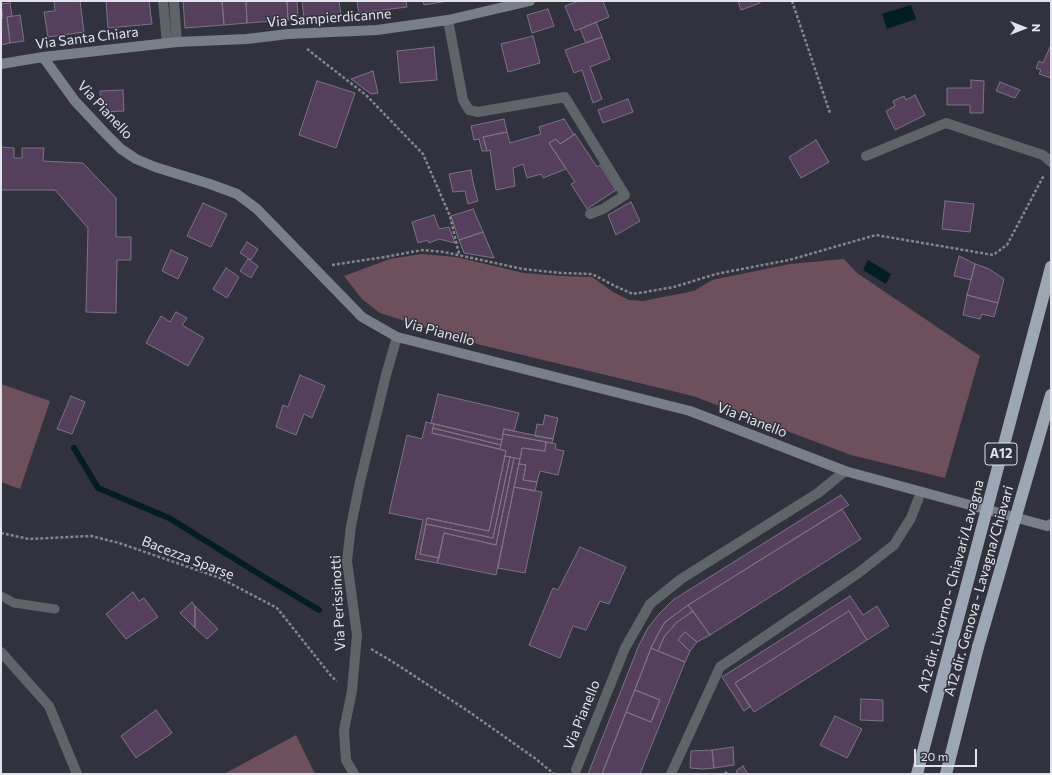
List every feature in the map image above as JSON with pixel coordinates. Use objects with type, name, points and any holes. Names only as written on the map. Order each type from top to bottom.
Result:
[{"type":"highway","name":"A12 dir. Livorno - Chiavari/Lavagna","points":[[917,774],[1051,267]]},
{"type":"highway","name":"A12 dir. Genova - Lavagna/Chiavari","points":[[946,774],[978,647],[1051,395]]},
{"type":"street","points":[[163,1],[172,42]]},
{"type":"street","points":[[172,42],[174,1]]},
{"type":"street","name":"Via Sampierdicanne","points":[[172,42],[247,39],[288,34],[377,30],[448,20],[530,1]]},
{"type":"street","points":[[448,20],[463,100],[469,110],[478,112],[566,97],[625,195],[603,209],[590,214]]},
{"type":"street","name":"Via Santa Chiara","points":[[1,64],[43,57],[172,42]]},
{"type":"street","name":"Via Pianello","points":[[43,57],[75,101],[121,149],[136,159],[155,167],[237,194],[257,209],[362,317],[396,337],[690,411],[845,471],[1049,525]]},
{"type":"street","points":[[866,156],[946,123],[1043,155],[1049,165]]},
{"type":"street","name":"Via Perissinotti","points":[[354,774],[346,760],[344,730],[352,691],[357,635],[347,561],[351,526],[396,337]]},
{"type":"street","name":"Via Pianello","points":[[576,770],[625,648],[650,604],[680,579],[818,493],[845,471]]},
{"type":"street","points":[[671,774],[720,667],[857,574],[894,545],[911,518],[921,492]]},
{"type":"street","points":[[1,652],[49,706],[77,774]]},
{"type":"lane","points":[[1,596],[14,603],[55,609]]},
{"type":"path","points":[[792,1],[830,113]]},
{"type":"path","points":[[288,34],[366,95],[423,154],[450,216],[460,254]]},
{"type":"path","points":[[312,267],[385,257],[422,250],[460,254],[523,270],[592,274],[633,294],[674,287],[716,274],[789,260],[876,235],[993,255],[1007,244],[1049,165]]},
{"type":"path","name":"Bacezza Sparse","points":[[1,533],[30,539],[91,536],[119,543],[220,578],[277,608],[332,677],[352,691]]},
{"type":"path","points":[[356,640],[393,662],[468,711],[536,759],[554,774]]},
{"type":"shaded area","points":[[911,5],[916,19],[887,29],[882,14]]},
{"type":"shaded area","points":[[421,254],[456,257],[524,273],[592,277],[613,292],[629,300],[643,301],[694,291],[712,280],[790,264],[844,259],[857,273],[980,356],[945,478],[851,455],[693,396],[481,345],[380,313],[362,299],[344,276],[390,259]]},
{"type":"shaded area","points":[[868,260],[891,274],[886,284],[863,270]]},
{"type":"shaded area","points":[[1,384],[50,401],[20,489],[1,482]]},
{"type":"shaded area","points":[[296,735],[315,774],[224,774]]},
{"type":"building","points":[[54,1],[80,1],[84,32],[48,37],[44,12],[55,11]]},
{"type":"building","points":[[106,1],[149,1],[152,24],[108,28]]},
{"type":"building","points":[[183,1],[222,1],[224,25],[185,28]]},
{"type":"building","points":[[222,1],[246,1],[247,23],[224,25]]},
{"type":"building","points":[[246,1],[287,1],[288,20],[247,23]]},
{"type":"building","points":[[287,1],[297,1],[298,19],[288,20]]},
{"type":"building","points":[[302,1],[339,1],[341,15],[304,18]]},
{"type":"building","points":[[357,1],[406,1],[407,7],[359,13]]},
{"type":"building","points":[[423,1],[448,1],[424,5]]},
{"type":"building","points":[[579,1],[603,1],[609,17],[575,31],[565,6]]},
{"type":"building","points":[[738,1],[760,1],[760,3],[741,10]]},
{"type":"building","points":[[10,3],[12,16],[7,17],[10,43],[1,45],[1,18],[3,18],[1,4]]},
{"type":"building","points":[[548,9],[554,26],[532,33],[527,15]]},
{"type":"building","points":[[20,15],[24,41],[10,43],[7,17]]},
{"type":"building","points":[[596,22],[602,37],[586,43],[580,29]]},
{"type":"building","points":[[533,36],[540,63],[508,72],[501,44]]},
{"type":"building","points":[[602,37],[610,59],[590,67],[602,99],[593,103],[582,70],[574,73],[565,50]]},
{"type":"building","points":[[434,47],[437,80],[400,83],[397,51]]},
{"type":"building","points":[[1050,47],[1051,78],[1039,74],[1041,70],[1036,68],[1039,61],[1043,63]]},
{"type":"building","points":[[373,71],[378,93],[371,94],[351,79]]},
{"type":"building","points":[[971,80],[984,81],[983,113],[970,113],[970,105],[947,105],[947,88],[971,88]]},
{"type":"building","points":[[317,81],[355,93],[336,148],[299,135]]},
{"type":"building","points":[[1000,82],[1020,90],[1015,98],[996,91]]},
{"type":"building","points":[[123,90],[124,111],[101,112],[100,91]]},
{"type":"building","points":[[915,95],[925,115],[895,130],[886,111],[895,106],[893,101],[904,96],[906,100]]},
{"type":"building","points":[[628,99],[633,112],[603,123],[598,110]]},
{"type":"building","points":[[504,119],[507,132],[483,137],[487,151],[482,151],[479,139],[474,140],[471,126]]},
{"type":"building","points":[[564,119],[574,135],[560,144],[556,139],[549,143],[566,169],[543,178],[541,174],[527,178],[523,164],[513,168],[515,186],[496,190],[490,150],[487,151],[483,137],[507,132],[510,143],[541,134],[539,127]]},
{"type":"building","points":[[575,134],[597,167],[600,165],[616,190],[587,209],[571,184],[575,182],[549,143],[556,139],[560,144]]},
{"type":"building","points":[[816,140],[829,162],[801,178],[789,157]]},
{"type":"building","points":[[1,147],[14,148],[14,158],[22,158],[22,148],[44,148],[43,161],[83,163],[116,198],[116,237],[131,237],[131,260],[117,260],[116,313],[86,312],[88,228],[55,190],[1,190]]},
{"type":"building","points":[[471,170],[478,201],[468,204],[465,191],[453,192],[449,174]]},
{"type":"building","points":[[945,201],[974,204],[970,232],[942,229]]},
{"type":"building","points":[[631,202],[640,221],[616,235],[608,215]]},
{"type":"building","points":[[203,203],[227,214],[211,247],[187,236]]},
{"type":"building","points":[[473,209],[483,232],[459,240],[451,216]]},
{"type":"building","points":[[434,215],[439,229],[449,227],[455,243],[439,239],[429,243],[428,240],[418,243],[412,222]]},
{"type":"building","points":[[483,232],[494,258],[464,253],[459,240]]},
{"type":"building","points":[[247,242],[258,249],[251,260],[240,253]]},
{"type":"building","points":[[171,250],[188,258],[178,279],[162,271]]},
{"type":"building","points":[[959,256],[975,264],[971,280],[954,276]]},
{"type":"building","points":[[248,259],[258,266],[251,278],[240,271]]},
{"type":"building","points":[[975,264],[989,269],[1004,279],[998,303],[967,295]]},
{"type":"building","points":[[226,268],[239,277],[227,298],[213,289]]},
{"type":"building","points":[[967,295],[998,303],[994,317],[982,314],[980,319],[963,315]]},
{"type":"building","points":[[176,312],[187,318],[182,325],[204,338],[188,366],[146,343],[161,316],[170,322]]},
{"type":"building","points":[[300,375],[325,386],[312,418],[304,414],[296,435],[276,427],[283,405],[288,407]]},
{"type":"building","points":[[438,394],[519,413],[514,431],[504,429],[502,440],[431,423]]},
{"type":"building","points":[[71,396],[85,402],[72,434],[57,429]]},
{"type":"building","points":[[545,415],[558,418],[553,439],[535,436],[537,424],[543,425]]},
{"type":"building","points":[[426,422],[434,424],[432,433],[506,451],[489,531],[427,518],[420,554],[439,558],[437,563],[415,559],[423,520],[389,513],[407,435],[422,439]]},
{"type":"building","points":[[434,424],[502,440],[501,445],[433,428]]},
{"type":"building","points":[[433,428],[501,445],[500,449],[432,433]]},
{"type":"building","points":[[504,429],[553,439],[552,443],[503,434]]},
{"type":"building","points":[[503,434],[546,442],[545,451],[522,448],[520,459],[505,456],[506,451],[500,449]]},
{"type":"building","points":[[546,442],[556,444],[555,449],[564,451],[558,475],[540,471],[537,482],[523,480],[526,465],[519,464],[522,448],[545,451]]},
{"type":"building","points":[[505,456],[510,457],[493,538],[426,524],[427,518],[489,531]]},
{"type":"building","points":[[510,457],[514,458],[496,545],[444,533],[439,558],[420,554],[426,524],[493,538]]},
{"type":"building","points":[[514,458],[520,459],[496,575],[437,563],[444,533],[496,545]]},
{"type":"building","points":[[519,464],[526,465],[523,480],[537,482],[535,491],[514,487]]},
{"type":"building","points":[[514,487],[542,492],[525,573],[498,568]]},
{"type":"building","points":[[841,495],[849,505],[690,604],[665,622],[651,648],[602,774],[588,774],[639,645],[648,628],[659,614],[673,600]]},
{"type":"building","points":[[842,509],[861,539],[710,635],[688,605]]},
{"type":"building","points":[[580,547],[626,567],[609,604],[600,601],[586,630],[573,626],[560,658],[529,645],[553,588],[558,590]]},
{"type":"building","points":[[133,592],[139,601],[144,598],[158,617],[126,639],[106,614]]},
{"type":"building","points":[[850,596],[863,615],[877,606],[889,626],[867,640],[849,611],[735,683],[750,707],[744,711],[722,677]]},
{"type":"building","points":[[192,602],[195,606],[195,628],[180,613]]},
{"type":"building","points":[[688,605],[693,611],[676,623],[664,637],[658,651],[651,648],[665,622]]},
{"type":"building","points":[[195,606],[218,629],[207,639],[195,628]]},
{"type":"building","points":[[693,611],[710,635],[697,642],[685,632],[678,640],[690,651],[685,662],[658,651],[664,637],[676,623]]},
{"type":"building","points":[[849,611],[867,640],[754,712],[735,683]]},
{"type":"building","points":[[685,632],[697,642],[690,651],[678,640]]},
{"type":"building","points":[[651,648],[685,662],[640,774],[602,774],[626,712],[651,722],[660,700],[635,690]]},
{"type":"building","points":[[635,690],[660,700],[651,722],[626,712]]},
{"type":"building","points":[[861,699],[883,700],[883,721],[860,720]]},
{"type":"building","points":[[156,710],[172,733],[136,758],[121,736]]},
{"type":"building","points":[[835,716],[862,729],[847,758],[820,745]]},
{"type":"building","points":[[733,747],[734,765],[714,768],[712,750]]},
{"type":"building","points":[[712,750],[714,768],[690,768],[691,751]]},
{"type":"building","points":[[743,766],[748,774],[738,774],[736,771]]},
{"type":"waterway","points":[[74,448],[98,488],[169,518],[319,610]]}]
